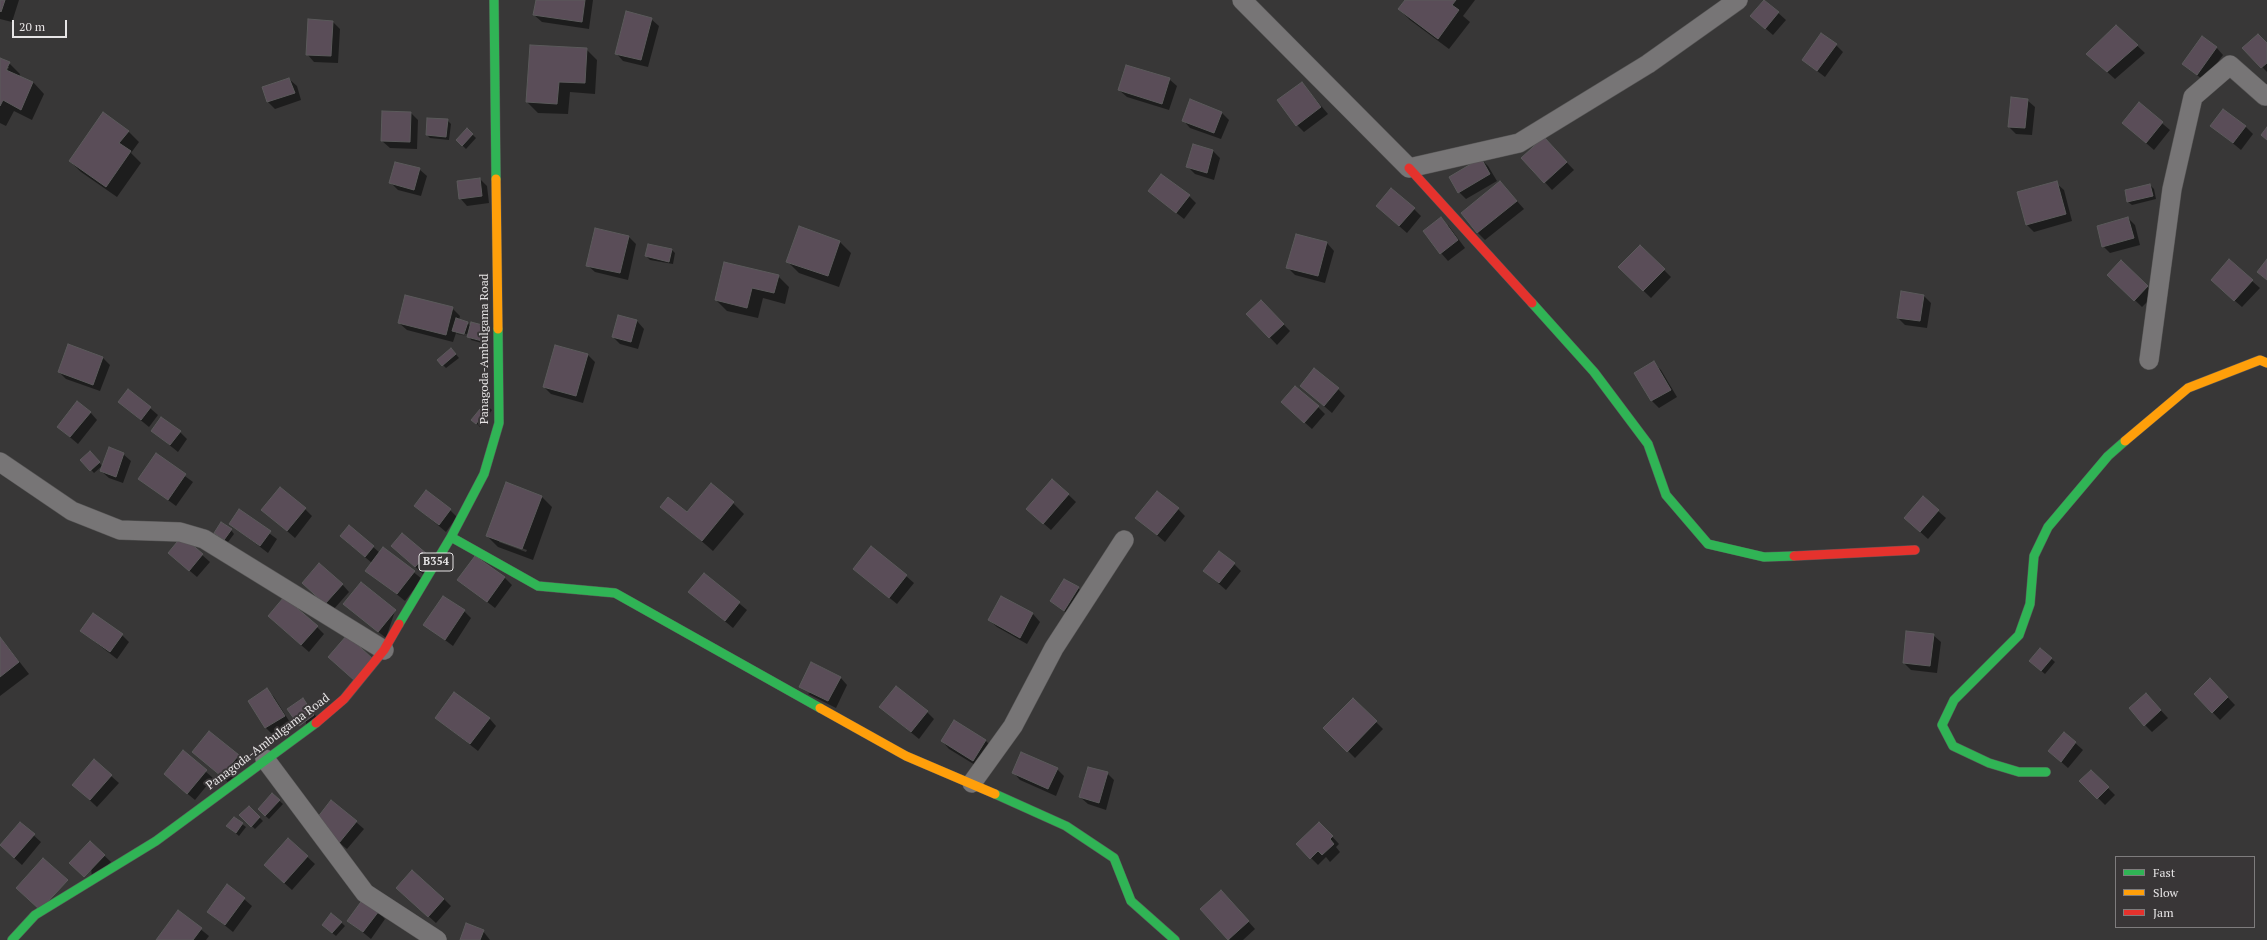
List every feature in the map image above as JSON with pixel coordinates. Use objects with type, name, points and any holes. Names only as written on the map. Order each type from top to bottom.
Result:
[{"type":"street","name":"Panagoda-Ambulgama Road","points":[[12,940],[35,915],[156,841],[265,759],[328,714],[355,688],[384,650],[451,537],[484,474],[499,423],[494,0]]},
{"type":"street","points":[[1242,0],[1409,168],[1594,372],[1648,444],[1666,495],[1708,544],[1764,557],[1915,550]]},
{"type":"street","points":[[1409,168],[1519,143],[1648,64],[1738,0]]},
{"type":"street","points":[[2150,360],[2172,189],[2193,97],[2230,65],[2265,96],[2267,94]]},
{"type":"street","points":[[2046,772],[2019,772],[1989,763],[1953,746],[1942,725],[1954,700],[2019,635],[2030,604],[2034,556],[2048,527],[2108,456],[2188,388],[2260,360],[2267,362]]},
{"type":"street","points":[[0,462],[72,511],[120,530],[180,532],[204,539],[384,650]]},
{"type":"street","points":[[451,537],[538,586],[615,593],[906,756],[972,782],[1066,826],[1114,858],[1131,901],[1175,940]]},
{"type":"street","points":[[972,782],[1013,726],[1054,648],[1124,540]]},
{"type":"street","points":[[265,759],[365,893],[437,940]]},
{"type":"building","points":[[0,0],[5,0],[1,12],[0,11]]},
{"type":"building","points":[[536,0],[585,0],[582,22],[533,15]]},
{"type":"building","points":[[1405,0],[1456,0],[1452,5],[1459,10],[1438,39],[1398,9]]},
{"type":"building","points":[[1764,0],[1779,12],[1765,29],[1750,16]]},
{"type":"building","points":[[626,11],[652,18],[641,60],[615,54]]},
{"type":"building","points":[[308,19],[333,21],[331,56],[306,55]]},
{"type":"building","points":[[2116,25],[2138,45],[2107,72],[2086,54]]},
{"type":"building","points":[[1821,33],[1837,44],[1817,71],[1802,60]]},
{"type":"building","points":[[2258,34],[2267,43],[2267,63],[2261,68],[2242,48]]},
{"type":"building","points":[[2202,36],[2217,47],[2197,75],[2182,64]]},
{"type":"building","points":[[530,45],[587,48],[585,83],[559,82],[557,104],[526,102]]},
{"type":"building","points":[[0,58],[10,62],[6,70],[33,82],[21,110],[3,100],[0,106]]},
{"type":"building","points":[[1126,65],[1170,78],[1162,104],[1118,90]]},
{"type":"building","points":[[289,78],[295,93],[267,102],[262,87]]},
{"type":"building","points":[[1302,82],[1321,107],[1296,126],[1277,100]]},
{"type":"building","points":[[2011,97],[2028,99],[2025,128],[2008,127]]},
{"type":"building","points":[[1190,99],[1222,112],[1214,133],[1182,121]]},
{"type":"building","points":[[2139,102],[2163,122],[2146,143],[2122,123]]},
{"type":"building","points":[[2223,109],[2246,126],[2233,143],[2210,126]]},
{"type":"building","points":[[382,111],[411,112],[410,142],[381,141]]},
{"type":"building","points":[[103,112],[129,131],[119,143],[131,151],[106,187],[69,161]]},
{"type":"building","points":[[427,118],[448,119],[446,137],[426,135]]},
{"type":"building","points":[[2267,127],[2267,140],[2261,135]]},
{"type":"building","points":[[467,128],[473,134],[462,146],[456,140]]},
{"type":"building","points":[[1544,137],[1567,162],[1544,183],[1521,158]]},
{"type":"building","points":[[1193,144],[1213,150],[1207,173],[1186,167]]},
{"type":"building","points":[[1481,158],[1490,174],[1458,193],[1449,177]]},
{"type":"building","points":[[395,162],[420,168],[414,190],[389,183]]},
{"type":"building","points":[[1161,174],[1190,195],[1176,213],[1148,191]]},
{"type":"building","points":[[480,178],[482,196],[459,199],[457,181]]},
{"type":"building","points":[[1500,181],[1517,201],[1477,233],[1461,213]]},
{"type":"building","points":[[2057,181],[2066,214],[2026,225],[2017,192]]},
{"type":"building","points":[[2150,184],[2153,196],[2127,202],[2125,190]]},
{"type":"building","points":[[1391,188],[1415,208],[1399,226],[1376,206]]},
{"type":"building","points":[[1441,217],[1458,240],[1440,254],[1423,231]]},
{"type":"building","points":[[2128,217],[2134,238],[2102,247],[2097,226]]},
{"type":"building","points":[[799,226],[840,241],[828,276],[786,262]]},
{"type":"building","points":[[595,228],[629,236],[620,273],[586,266]]},
{"type":"building","points":[[1296,234],[1327,242],[1318,276],[1286,268]]},
{"type":"building","points":[[648,244],[672,249],[669,262],[645,256]]},
{"type":"building","points":[[1640,245],[1665,269],[1643,291],[1618,267]]},
{"type":"building","points":[[2229,259],[2253,280],[2234,301],[2211,280]]},
{"type":"building","points":[[2267,259],[2267,280],[2257,272]]},
{"type":"building","points":[[2121,260],[2148,286],[2134,301],[2107,275]]},
{"type":"building","points":[[724,262],[779,275],[774,293],[752,288],[747,308],[715,300]]},
{"type":"building","points":[[1901,291],[1924,295],[1920,321],[1897,318]]},
{"type":"building","points":[[405,295],[453,307],[446,335],[398,323]]},
{"type":"building","points":[[1261,300],[1284,324],[1269,338],[1246,314]]},
{"type":"building","points":[[618,315],[637,320],[631,342],[612,337]]},
{"type":"building","points":[[456,318],[468,322],[464,334],[452,331]]},
{"type":"building","points":[[471,322],[490,327],[486,342],[467,337]]},
{"type":"building","points":[[68,344],[103,357],[93,385],[58,372]]},
{"type":"building","points":[[555,345],[588,354],[576,396],[543,387]]},
{"type":"building","points":[[451,348],[456,354],[442,366],[437,360]]},
{"type":"building","points":[[1654,361],[1671,390],[1651,401],[1634,373]]},
{"type":"building","points":[[1314,368],[1339,388],[1324,406],[1300,386]]},
{"type":"building","points":[[1295,386],[1319,406],[1304,423],[1281,402]]},
{"type":"building","points":[[128,389],[151,407],[141,420],[118,402]]},
{"type":"building","points":[[77,401],[91,412],[70,437],[57,427]]},
{"type":"building","points":[[485,403],[489,406],[476,424],[471,420]]},
{"type":"building","points":[[161,417],[181,431],[170,445],[151,431]]},
{"type":"building","points":[[109,447],[124,453],[116,477],[100,471]]},
{"type":"building","points":[[90,451],[100,462],[90,471],[80,460]]},
{"type":"building","points":[[156,453],[186,474],[168,500],[138,479]]},
{"type":"building","points":[[1052,479],[1069,494],[1043,524],[1026,509]]},
{"type":"building","points":[[506,482],[542,496],[522,549],[486,536]]},
{"type":"building","points":[[711,483],[734,502],[702,541],[660,507],[668,497],[687,512]]},
{"type":"building","points":[[280,487],[306,508],[287,531],[261,510]]},
{"type":"building","points":[[426,490],[451,509],[439,525],[414,506]]},
{"type":"building","points":[[1157,491],[1179,508],[1157,535],[1135,518]]},
{"type":"building","points":[[1923,496],[1939,510],[1920,532],[1904,518]]},
{"type":"building","points":[[239,509],[271,531],[260,546],[229,524]]},
{"type":"building","points":[[221,522],[232,529],[224,540],[214,533]]},
{"type":"building","points":[[349,525],[374,546],[365,557],[340,536]]},
{"type":"building","points":[[402,533],[427,554],[415,567],[391,546]]},
{"type":"building","points":[[182,536],[203,554],[189,571],[168,553]]},
{"type":"building","points":[[871,546],[907,575],[889,598],[853,569]]},
{"type":"building","points":[[383,547],[415,571],[397,594],[365,571]]},
{"type":"building","points":[[1219,551],[1235,563],[1219,583],[1203,571]]},
{"type":"building","points":[[475,556],[505,577],[487,602],[457,580]]},
{"type":"building","points":[[319,563],[343,584],[325,604],[302,583]]},
{"type":"building","points":[[704,573],[740,602],[725,621],[688,592]]},
{"type":"building","points":[[1064,579],[1079,587],[1064,611],[1050,601]]},
{"type":"building","points":[[361,582],[396,610],[378,632],[343,604]]},
{"type":"building","points":[[443,596],[465,610],[445,640],[423,625]]},
{"type":"building","points":[[1001,596],[1033,613],[1020,638],[988,620]]},
{"type":"building","points":[[284,597],[318,626],[301,645],[268,616]]},
{"type":"building","points":[[93,613],[123,634],[110,652],[80,631]]},
{"type":"building","points":[[1906,631],[1934,634],[1930,666],[1903,663]]},
{"type":"building","points":[[347,635],[374,660],[355,681],[328,657]]},
{"type":"building","points":[[0,637],[19,662],[0,677]]},
{"type":"building","points":[[2040,648],[2052,658],[2041,671],[2029,661]]},
{"type":"building","points":[[811,662],[841,677],[828,701],[799,687]]},
{"type":"building","points":[[2210,678],[2228,697],[2212,713],[2194,694]]},
{"type":"building","points":[[896,686],[928,711],[911,732],[879,707]]},
{"type":"building","points":[[267,688],[285,716],[265,728],[248,701]]},
{"type":"building","points":[[454,692],[490,718],[470,744],[435,718]]},
{"type":"building","points":[[2146,693],[2161,710],[2144,726],[2129,708]]},
{"type":"building","points":[[303,698],[314,715],[299,726],[287,709]]},
{"type":"building","points":[[1353,698],[1377,721],[1347,752],[1323,728]]},
{"type":"building","points":[[954,720],[986,740],[973,761],[941,741]]},
{"type":"building","points":[[209,731],[239,755],[221,776],[192,752]]},
{"type":"building","points":[[2064,732],[2076,742],[2061,762],[2048,751]]},
{"type":"building","points":[[183,750],[207,770],[187,794],[164,774]]},
{"type":"building","points":[[1021,752],[1058,768],[1048,789],[1012,773]]},
{"type":"building","points":[[94,759],[112,775],[90,800],[72,785]]},
{"type":"building","points":[[1088,767],[1108,772],[1099,803],[1079,797]]},
{"type":"building","points":[[2091,770],[2109,787],[2097,799],[2079,781]]},
{"type":"building","points":[[272,793],[280,800],[265,816],[258,809]]},
{"type":"building","points":[[331,800],[357,821],[339,843],[314,822]]},
{"type":"building","points":[[249,806],[260,817],[251,827],[239,815]]},
{"type":"building","points":[[234,817],[243,823],[236,833],[226,826]]},
{"type":"building","points":[[20,822],[35,834],[14,858],[0,845]]},
{"type":"building","points":[[1319,822],[1333,836],[1330,839],[1334,844],[1322,855],[1318,851],[1310,859],[1296,844]]},
{"type":"building","points":[[288,838],[308,856],[284,883],[264,865]]},
{"type":"building","points":[[90,841],[105,855],[84,877],[69,863]]},
{"type":"building","points":[[43,858],[68,880],[40,910],[16,888]]},
{"type":"building","points":[[412,870],[444,899],[428,917],[396,888]]},
{"type":"building","points":[[227,884],[245,898],[225,925],[207,912]]},
{"type":"building","points":[[1221,890],[1249,921],[1228,940],[1200,909]]},
{"type":"building","points":[[363,899],[379,911],[363,932],[347,921]]},
{"type":"building","points":[[178,910],[202,928],[193,940],[156,940]]},
{"type":"building","points":[[331,913],[342,922],[332,933],[322,925]]},
{"type":"building","points":[[466,923],[484,930],[480,940],[460,940]]},
{"type":"traffic: fast","points":[[494,0],[496,179]]},
{"type":"traffic: fast","points":[[1532,303],[1594,372],[1648,444],[1666,495],[1708,544],[1764,557],[1794,556]]},
{"type":"traffic: fast","points":[[399,624],[451,537],[484,474],[499,423],[498,329]]},
{"type":"traffic: fast","points":[[2046,772],[2019,772],[1989,763],[1953,746],[1942,725],[1954,700],[2019,635],[2030,604],[2034,556],[2048,527],[2108,456],[2125,441]]},
{"type":"traffic: fast","points":[[451,537],[538,586],[615,593],[820,708]]},
{"type":"traffic: fast","points":[[12,940],[35,915],[156,841],[316,723]]},
{"type":"traffic: fast","points":[[995,794],[1066,826],[1114,858],[1131,901],[1175,940]]},
{"type":"traffic: slow","points":[[496,179],[498,329]]},
{"type":"traffic: slow","points":[[2125,441],[2188,388],[2260,360],[2267,363]]},
{"type":"traffic: slow","points":[[820,708],[906,756],[995,794]]},
{"type":"traffic: jam","points":[[1409,168],[1532,303]]},
{"type":"traffic: jam","points":[[1794,556],[1915,550]]},
{"type":"traffic: jam","points":[[316,723],[344,699],[384,650],[399,624]]}]
